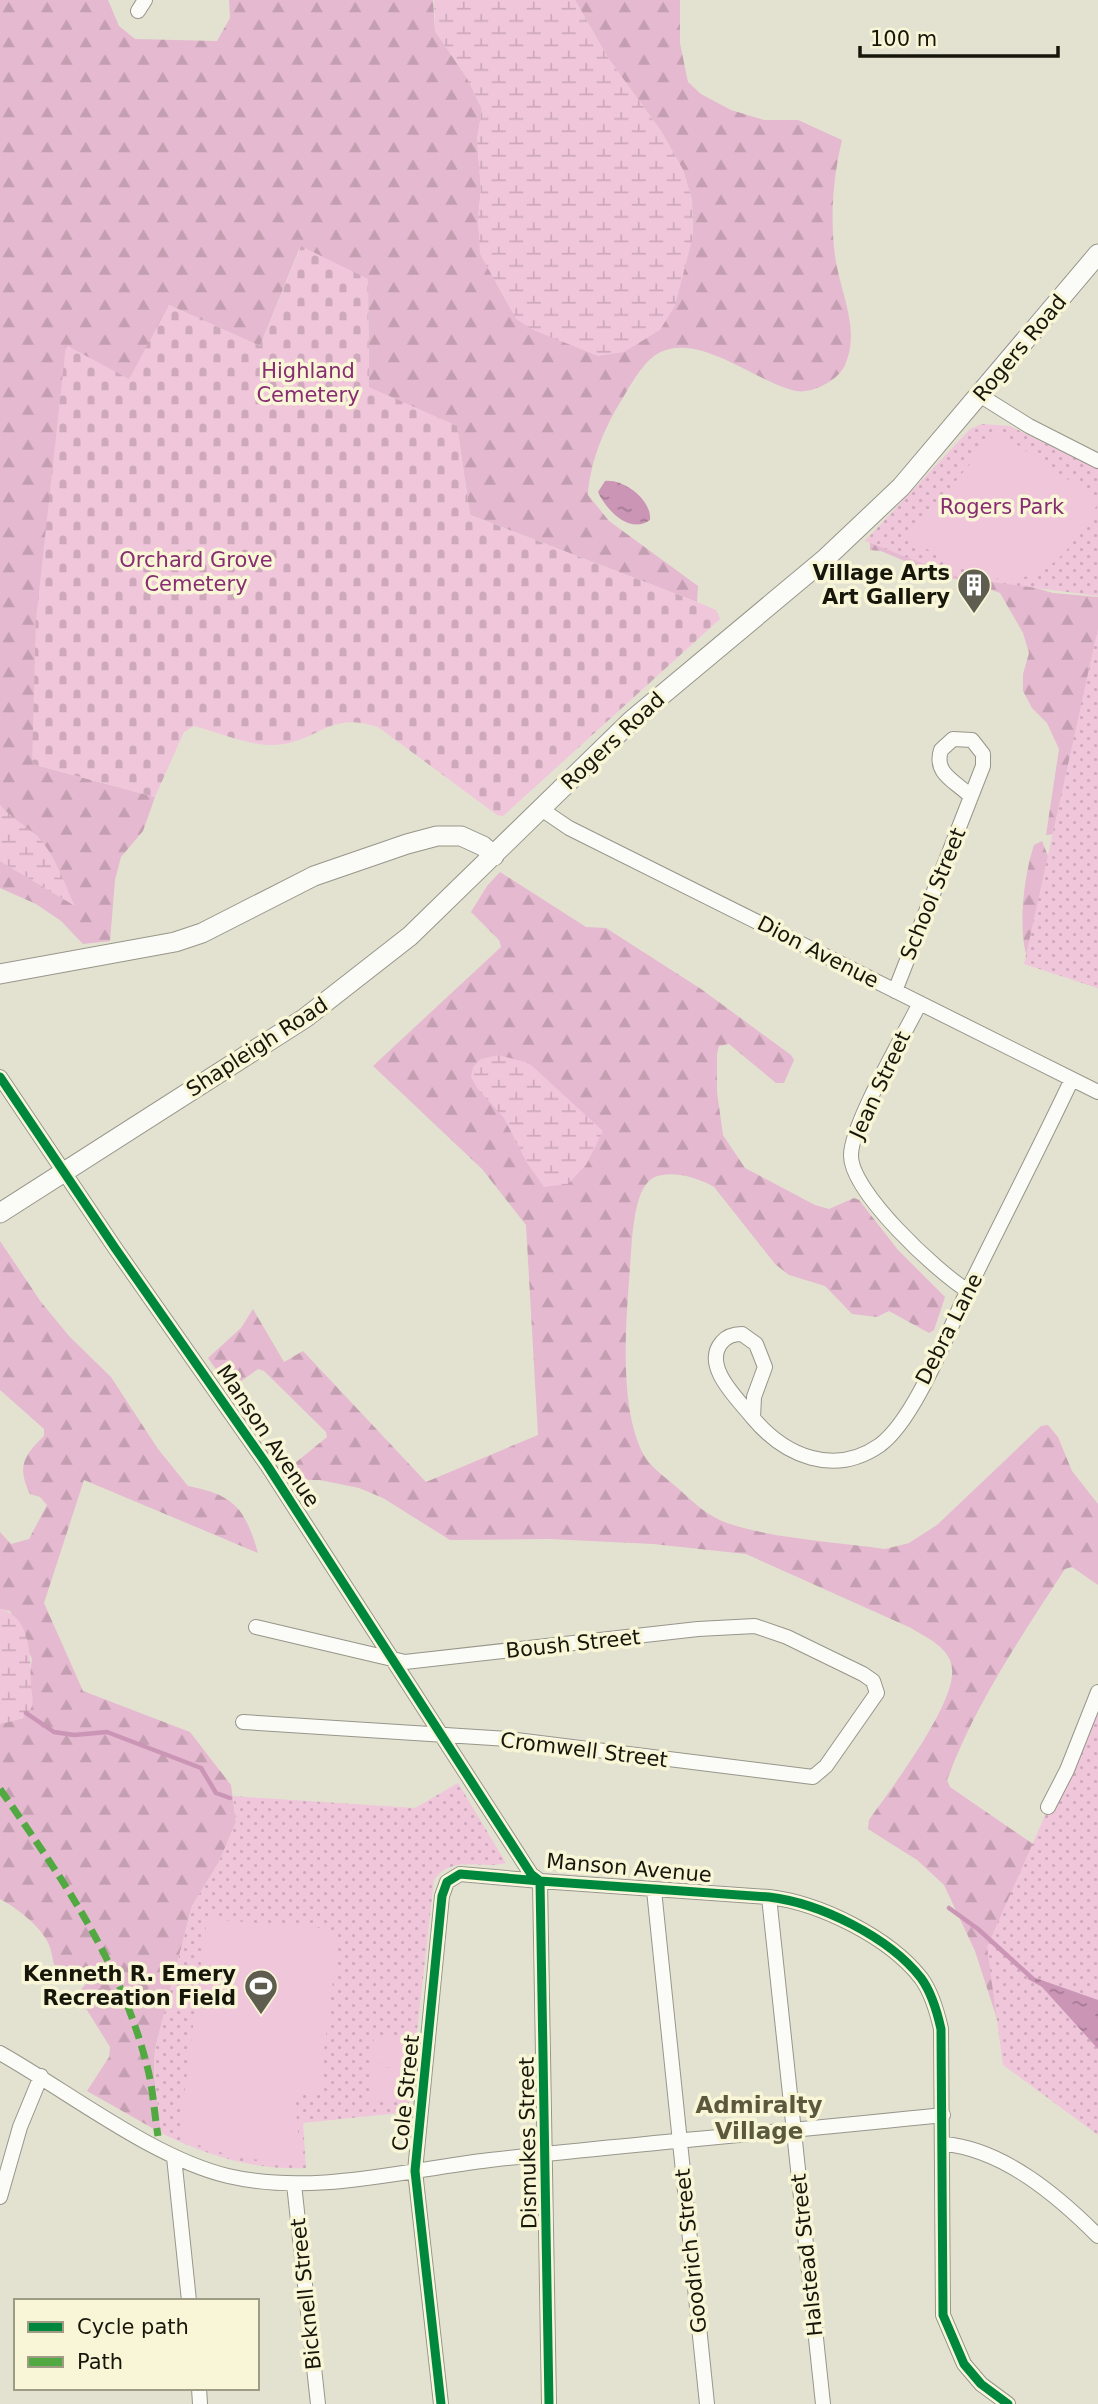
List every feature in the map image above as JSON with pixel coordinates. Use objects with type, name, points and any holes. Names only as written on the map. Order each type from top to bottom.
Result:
[{"type":"main road","name":"Rogers Road","points":[[494,856],[632,720],[862,525],[933,453],[1098,254]]},
{"type":"main road","points":[[0,974],[176,942],[202,933],[314,876],[437,836],[461,836],[483,846],[494,856]]},
{"type":"main road","name":"Shapleigh Road","points":[[0,1213],[280,1034],[355,982],[424,924],[494,856]]},
{"type":"street","points":[[981,396],[1036,430],[1098,461]]},
{"type":"street","name":"School Street","points":[[895,991],[971,797]]},
{"type":"street","name":"Dion Avenue","points":[[541,809],[569,828],[1098,1092]]},
{"type":"street","name":"Jean Street","points":[[920,1003],[856,1130],[851,1162],[859,1180],[919,1253],[968,1291]]},
{"type":"street","name":"Manson Avenue","points":[[0,1077],[267,1465],[444,1735],[521,1863],[540,1881],[769,1897],[817,1908],[858,1928],[919,1976],[932,1997],[941,2029],[944,2144],[943,2315],[964,2364],[981,2384],[1008,2404]]},
{"type":"street","name":"Debra Lane","points":[[753,1418],[754,1397],[764,1375],[764,1360],[750,1339],[736,1334],[719,1346],[715,1363],[724,1381],[753,1418],[780,1446],[813,1458],[838,1459],[879,1445],[908,1410],[1072,1079]]},
{"type":"street","name":"Boush Street","points":[[256,1627],[393,1660],[444,1658],[748,1626],[787,1637],[863,1674],[877,1689]]},
{"type":"street","name":"Cromwell Street","points":[[243,1722],[508,1739],[813,1777],[826,1766],[874,1700],[877,1689]]},
{"type":"street","points":[[1048,1807],[1067,1770],[1098,1692]]},
{"type":"street","name":"Cole Street","points":[[441,2404],[415,2171],[444,1886],[460,1874],[540,1881]]},
{"type":"street","name":"Dismukes Street","points":[[540,1881],[542,1934],[539,1950],[546,2155],[549,2404]]},
{"type":"street","name":"Goodrich Street","points":[[654,1890],[707,2404]]},
{"type":"street","name":"Halstead Street","points":[[769,1897],[823,2404]]},
{"type":"street","points":[[0,2053],[174,2157],[226,2175],[294,2184],[546,2155],[943,2115]]},
{"type":"street","points":[[0,2197],[20,2127],[41,2076]]},
{"type":"street","points":[[944,2144],[980,2152],[1027,2177],[1057,2198],[1098,2236]]},
{"type":"street","points":[[174,2157],[189,2299]]},
{"type":"street","name":"Bicknell Street","points":[[294,2184],[318,2404]]},
{"type":"green space","points":[[0,0],[108,0],[119,26],[135,39],[217,41],[230,18],[229,0],[433,0],[435,31],[467,78],[482,109],[477,140],[481,188],[478,220],[481,254],[517,319],[693,236],[692,200],[683,170],[661,131],[608,58],[575,0],[680,0],[680,43],[688,82],[701,94],[731,110],[764,120],[798,120],[842,140],[836,169],[833,241],[851,338],[842,371],[817,388],[796,391],[715,355],[682,348],[666,350],[653,357],[636,376],[611,419],[595,457],[588,495],[609,521],[698,586],[697,602],[470,515],[457,426],[369,388],[368,280],[300,247],[260,346],[169,305],[32,764],[155,797],[143,831],[121,857],[115,880],[110,941],[83,944],[61,921],[36,904],[0,888],[0,861],[74,905],[37,836],[13,820],[0,805]]},
{"type":"green space","points":[[434,0],[575,0],[608,58],[661,131],[683,170],[692,200],[693,236],[675,306],[660,330],[624,352],[598,356],[533,330],[516,319],[480,254],[478,220],[481,188],[477,140],[482,109],[467,78],[435,31]]},
{"type":"green space","name":"Orchard Grove Cemetery","points":[[301,246],[368,279],[369,387],[457,426],[470,515],[697,602],[716,610],[720,619],[503,816],[497,815],[378,727],[361,723],[335,725],[302,739],[274,745],[244,741],[194,726],[184,732],[155,797],[32,764],[36,619],[66,345],[129,379],[169,305],[260,346]]},
{"type":"green space","name":"Rogers Park","points":[[982,424],[1010,426],[1098,469],[1098,596],[960,578],[865,541],[970,429]]},
{"type":"green space","name":"Rogers Park","points":[[1002,434],[1098,500],[1085,526],[1055,561],[1035,574],[1015,579],[994,578],[972,572],[951,563],[909,537],[994,435]]},
{"type":"green space","points":[[870,540],[1053,593],[1098,597],[1098,648],[1055,834],[1046,835],[1059,749],[1047,723],[1032,708],[1023,691],[1023,674],[1029,653],[1023,633],[1000,593],[968,581],[942,577],[881,551],[870,550]]},
{"type":"green space","points":[[1098,628],[1098,988],[1024,964]]},
{"type":"green space","points":[[0,805],[44,844],[55,861],[75,906],[0,861]]},
{"type":"green space","points":[[1042,841],[1052,866],[1098,899],[1098,988],[1030,965],[1023,938],[1023,905],[1034,845]]},
{"type":"green space","points":[[500,872],[586,927],[606,928],[701,989],[791,1055],[794,1060],[784,1083],[776,1083],[729,1044],[719,1046],[717,1092],[723,1135],[745,1168],[815,1205],[829,1209],[854,1198],[859,1200],[898,1250],[945,1297],[934,1330],[929,1333],[889,1311],[877,1317],[852,1314],[825,1286],[789,1275],[775,1264],[714,1187],[684,1176],[668,1174],[653,1178],[641,1194],[634,1219],[626,1339],[627,1391],[631,1416],[636,1438],[652,1466],[702,1509],[727,1523],[784,1536],[885,1549],[909,1543],[937,1525],[1041,1426],[1048,1425],[1058,1437],[1072,1471],[1098,1504],[1098,1585],[1072,1567],[1065,1569],[985,1698],[947,1780],[950,1787],[1036,1846],[1009,2056],[975,1951],[944,1885],[917,1860],[868,1829],[869,1820],[906,1768],[944,1703],[952,1669],[943,1649],[911,1628],[746,1554],[653,1544],[549,1539],[450,1540],[383,1498],[359,1488],[320,1480],[296,1480],[289,1468],[327,1437],[326,1432],[264,1371],[258,1369],[230,1389],[208,1358],[241,1328],[253,1309],[284,1362],[303,1351],[426,1482],[538,1435],[526,1225],[482,1169],[373,1066],[501,947],[499,940],[471,912],[487,886]]},
{"type":"green space","points":[[498,1055],[529,1063],[603,1131],[586,1165],[568,1184],[544,1187],[527,1163],[504,1118],[477,1088],[471,1077],[473,1067],[481,1059]]},
{"type":"green space","points":[[0,1241],[41,1302],[69,1336],[111,1377],[158,1449],[188,1486],[227,1499],[242,1514],[258,1553],[84,1480],[44,1603],[83,1691],[190,1732],[231,1785],[236,1822],[219,1862],[192,1906],[155,2049],[154,2074],[161,2133],[87,2091],[109,2057],[110,2047],[77,1994],[91,1978],[81,1969],[67,1984],[57,1972],[49,1945],[42,1933],[26,1916],[0,1899],[0,1724],[23,1718],[32,1659],[10,1611],[0,1609],[0,1532],[11,1544],[29,1539],[47,1505],[40,1497],[30,1494],[23,1469],[27,1456],[44,1436],[44,1429],[0,1390]]},
{"type":"green space","points":[[0,1609],[10,1613],[24,1629],[29,1651],[33,1701],[30,1710],[23,1717],[0,1724]]},
{"type":"green space","points":[[1098,1712],[1098,2135],[1003,2065],[987,1947],[1070,1759]]},
{"type":"green space","points":[[458,1783],[506,1863],[458,1865],[441,1872],[434,1880],[408,2112],[303,2123],[306,2168],[268,2167],[232,2160],[161,2133],[154,2074],[155,2049],[192,1906],[219,1862],[236,1822],[233,1796],[415,1808]]},
{"type":"green space","name":"Kenneth R. Emery Recreation Field","points":[[207,1919],[321,1928],[338,1941],[319,2091],[294,2091],[301,2161],[238,2157],[206,2148],[179,2135]]},
{"type":"green space","points":[[374,2036],[412,2038],[410,2065],[372,2062]]},
{"type":"green space","points":[[371,2066],[409,2069],[407,2103],[369,2100]]},
{"type":"water","points":[[605,481],[620,483],[642,498],[650,520],[635,524],[613,513],[598,492]]},
{"type":"water","points":[[1030,1976],[1098,2000],[1098,2049],[1042,1987],[1028,1979]]},
{"type":"waterway","points":[[26,1713],[54,1732],[74,1735],[107,1732],[201,1768],[216,1793],[230,1798]]},
{"type":"waterway","points":[[949,1908],[978,1929],[1033,1979]]},
{"type":"marked path","points":[[0,1789],[66,1886],[120,1987],[148,2071],[158,2136]]},
{"type":"cycle path","points":[[0,1077],[115,1248],[267,1465],[531,1874],[540,1881],[769,1897],[810,1906],[872,1936],[891,1949],[921,1978],[934,2002],[941,2029],[943,2315],[964,2364],[981,2384],[1008,2404]]},
{"type":"cycle path","points":[[441,2404],[415,2171],[442,1896],[447,1882],[460,1874],[540,1881],[549,2404]]},
{"type":"place","name":"Village Arts Art Gallery","points":[[974,615]]},
{"type":"place","name":"Kenneth R. Emery Recreation Field","points":[[261,2016]]},
{"type":"district","name":"Admiralty Village","points":[[759,2118]]},
{"type":"park label","name":"Highland Cemetery","points":[[308,383]]}]
